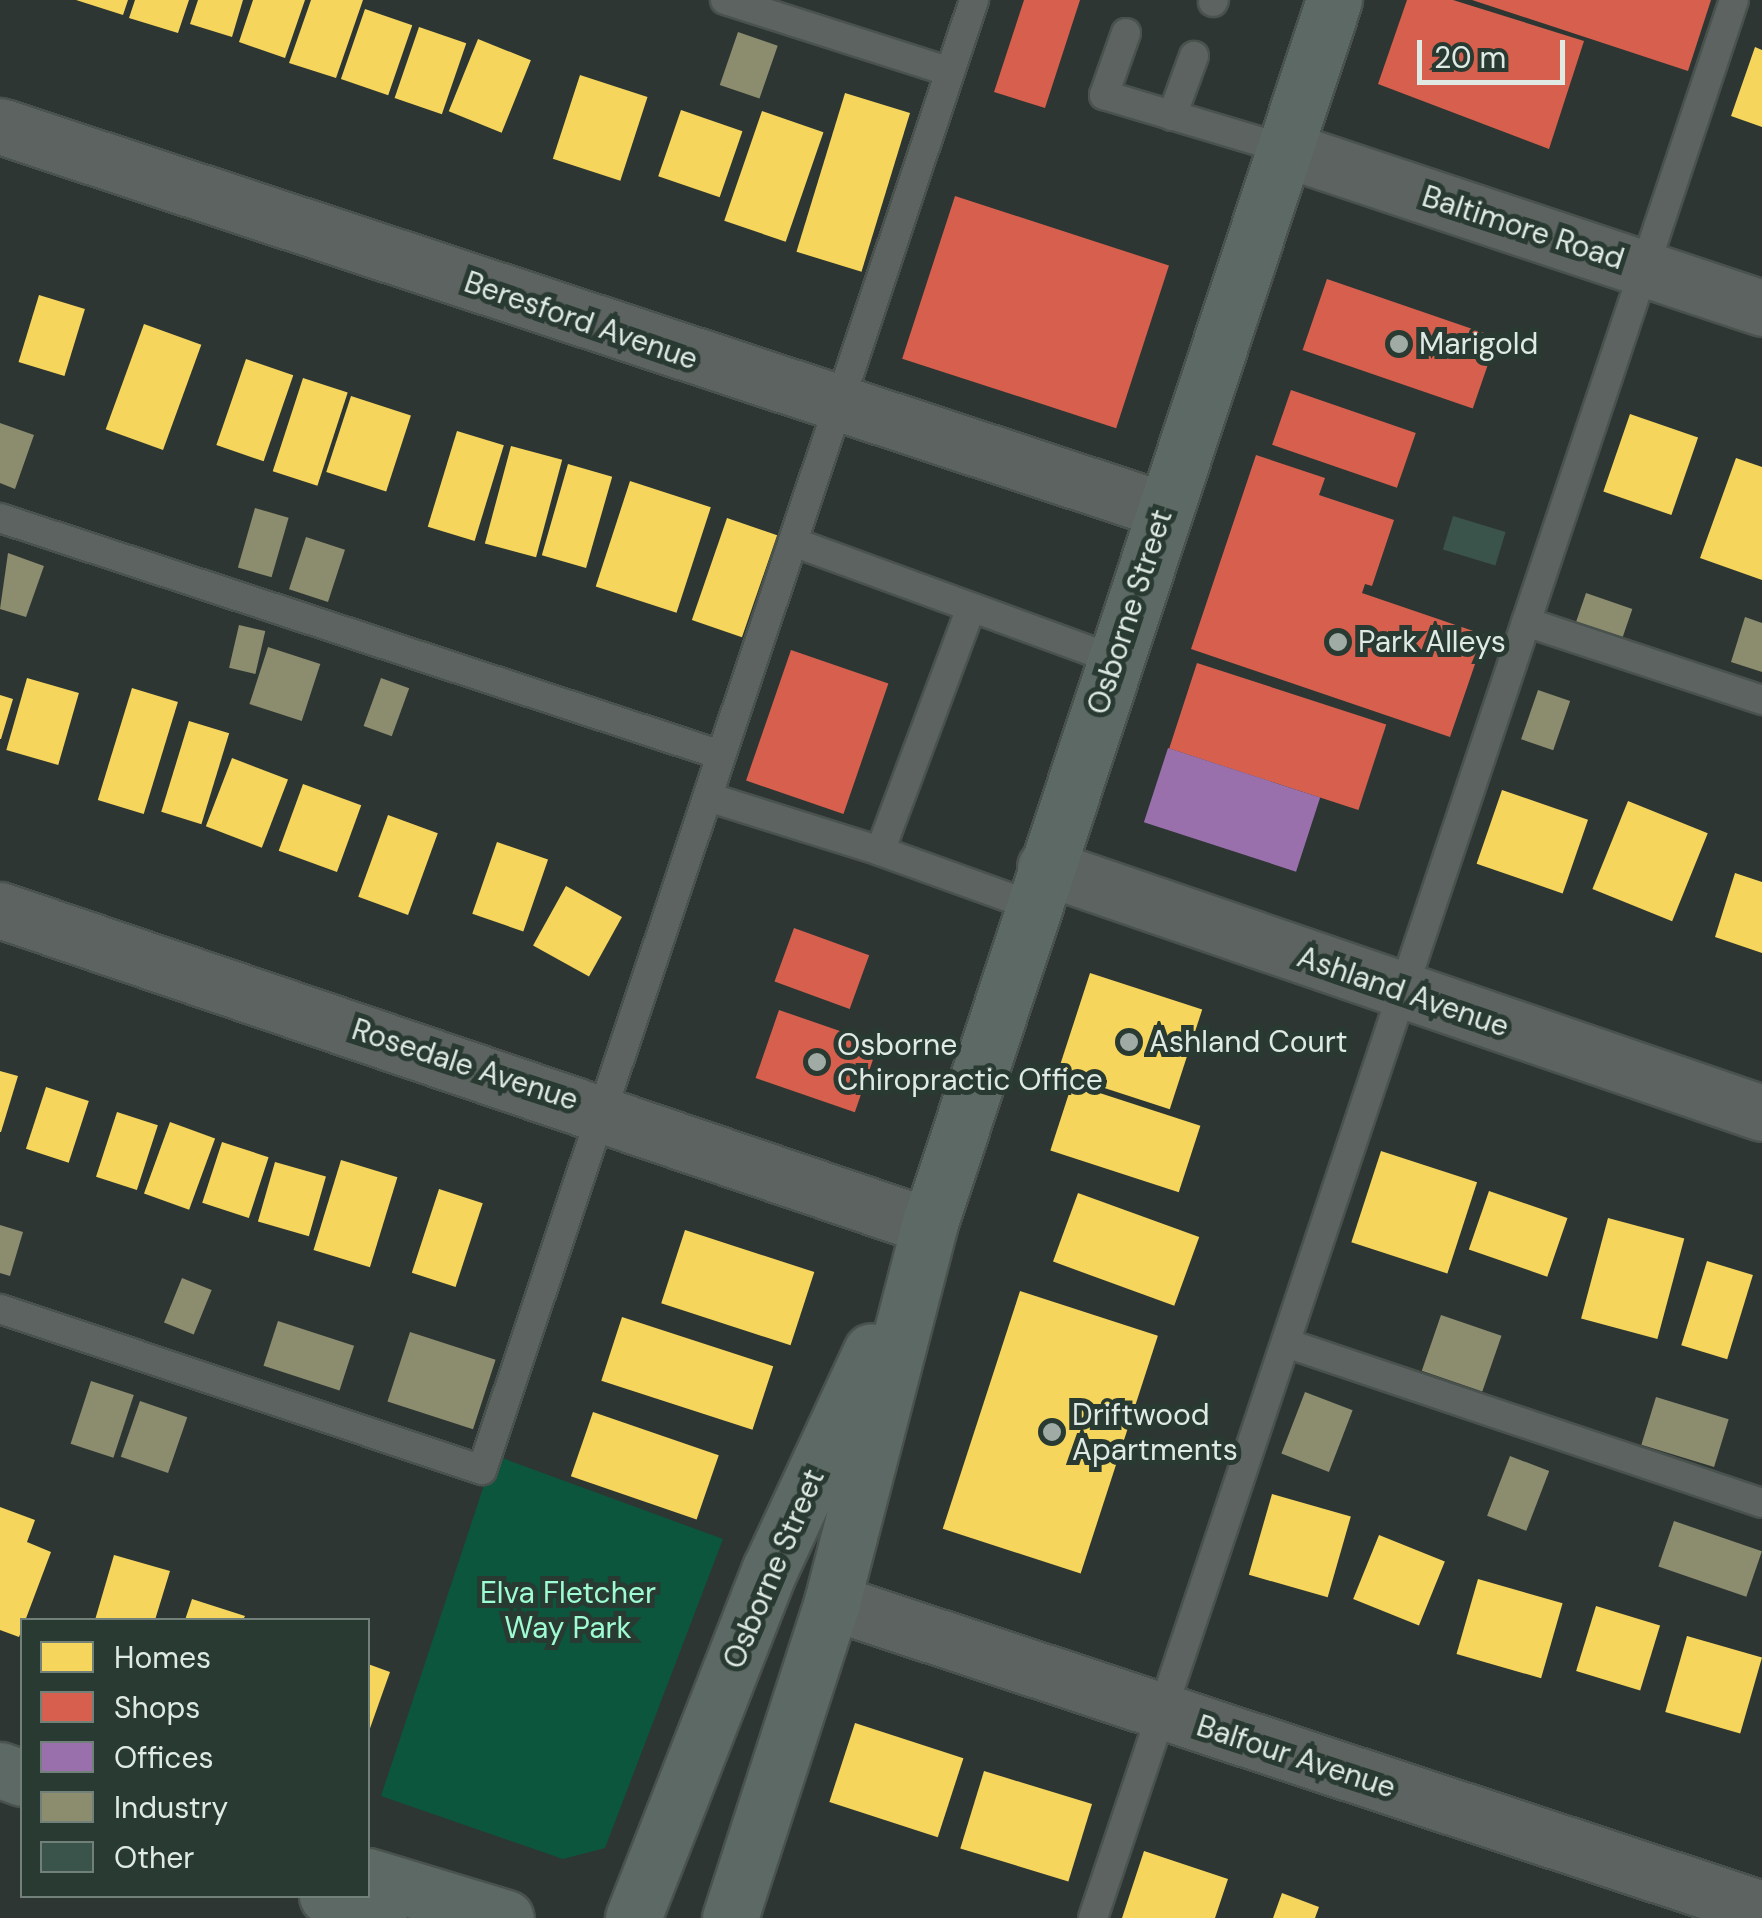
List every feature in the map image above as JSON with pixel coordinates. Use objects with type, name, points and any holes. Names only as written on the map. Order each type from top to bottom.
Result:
[{"type":"main road","name":"Osborne Street","points":[[730,1918],[832,1602],[929,1226],[1334,0]]},
{"type":"main road","name":"Osborne Street","points":[[632,1918],[770,1569],[929,1226]]},
{"type":"main road","points":[[370,1877],[506,1918]]},
{"type":"main road","points":[[331,1898],[379,1918]]},
{"type":"street","name":"Beresford Avenue","points":[[0,126],[838,407],[1164,510]]},
{"type":"street","name":"Baltimore Road","points":[[1285,149],[1762,308]]},
{"type":"street","name":"Ashland Avenue","points":[[1039,886],[1405,993],[1762,1113]]},
{"type":"street","name":"Rosedale Avenue","points":[[0,910],[602,1111],[929,1226]]},
{"type":"street","name":"Balfour Avenue","points":[[832,1602],[1762,1908]]},
{"type":"lane","points":[[725,0],[950,72]]},
{"type":"lane","points":[[0,1308],[482,1470],[974,0]]},
{"type":"lane","points":[[1093,1918],[1734,0]]},
{"type":"lane","points":[[1126,33],[1104,95],[1285,149]]},
{"type":"lane","points":[[1172,116],[1194,56]]},
{"type":"lane","points":[[0,518],[722,755]]},
{"type":"lane","points":[[793,542],[1115,660]]},
{"type":"lane","points":[[880,851],[971,608]]},
{"type":"lane","points":[[1526,622],[1762,700]]},
{"type":"lane","points":[[708,797],[880,851],[1039,886]]},
{"type":"lane","points":[[1286,1343],[1762,1504]]},
{"type":"green space","name":"Elva Fletcher Way Park","points":[[494,1455],[723,1539],[605,1848],[563,1859],[381,1796]]},
{"type":"building: Homes","points":[[76,0],[128,0],[123,15]]},
{"type":"building: Homes","points":[[135,0],[189,0],[178,33],[129,18]]},
{"type":"building: Homes","points":[[198,0],[243,0],[232,37],[190,24]]},
{"type":"building: Homes","points":[[253,0],[305,0],[285,58],[239,42]]},
{"type":"building: Homes","points":[[311,0],[363,0],[336,78],[289,63]]},
{"type":"building: Homes","points":[[365,9],[412,25],[388,95],[341,79]]},
{"type":"building: Homes","points":[[419,27],[466,43],[442,114],[395,98]]},
{"type":"building: Homes","points":[[478,39],[531,60],[502,133],[449,111]]},
{"type":"building: Homes","points":[[1755,47],[1762,50],[1762,127],[1731,116]]},
{"type":"building: Homes","points":[[580,75],[648,97],[620,181],[553,159]]},
{"type":"building: Homes","points":[[845,93],[910,113],[861,272],[796,252]]},
{"type":"building: Homes","points":[[681,110],[742,131],[720,197],[658,176]]},
{"type":"building: Homes","points":[[762,111],[823,132],[786,242],[724,221]]},
{"type":"building: Homes","points":[[39,295],[85,309],[64,376],[19,362]]},
{"type":"building: Homes","points":[[144,324],[201,345],[163,450],[106,429]]},
{"type":"building: Homes","points":[[246,359],[293,375],[264,461],[216,445]]},
{"type":"building: Homes","points":[[303,378],[348,393],[317,486],[273,471]]},
{"type":"building: Homes","points":[[351,396],[411,415],[386,492],[326,472]]},
{"type":"building: Homes","points":[[1630,414],[1698,437],[1671,515],[1603,492]]},
{"type":"building: Homes","points":[[457,431],[504,445],[475,541],[428,527]]},
{"type":"building: Homes","points":[[511,446],[562,460],[536,557],[485,544]]},
{"type":"building: Homes","points":[[1736,458],[1762,467],[1762,580],[1700,558]]},
{"type":"building: Homes","points":[[568,464],[612,477],[586,568],[542,555]]},
{"type":"building: Homes","points":[[630,481],[711,507],[677,613],[596,587]]},
{"type":"building: Homes","points":[[727,518],[777,535],[742,637],[692,620]]},
{"type":"building: Homes","points":[[27,678],[79,693],[58,765],[6,750]]},
{"type":"building: Homes","points":[[132,688],[178,702],[144,814],[98,800]]},
{"type":"building: Homes","points":[[0,695],[13,699],[1,739],[0,739]]},
{"type":"building: Homes","points":[[189,721],[229,733],[201,824],[161,812]]},
{"type":"building: Homes","points":[[232,758],[288,780],[262,848],[206,826]]},
{"type":"building: Homes","points":[[303,784],[361,805],[337,872],[279,851]]},
{"type":"building: Homes","points":[[1502,790],[1588,820],[1563,893],[1477,864]]},
{"type":"building: Homes","points":[[1628,801],[1708,833],[1672,921],[1592,889]]},
{"type":"building: Homes","points":[[388,815],[438,833],[408,915],[358,897]]},
{"type":"building: Homes","points":[[497,842],[548,860],[523,931],[472,914]]},
{"type":"building: Homes","points":[[1735,873],[1762,882],[1762,953],[1715,937]]},
{"type":"building: Homes","points":[[566,886],[622,917],[589,977],[533,945]]},
{"type":"building: Homes","name":"Ashland Court","points":[[1090,973],[1202,1009],[1170,1109],[1058,1073]]},
{"type":"building: Homes","points":[[0,1071],[18,1076],[1,1132],[0,1132]]},
{"type":"building: Homes","points":[[1072,1084],[1200,1126],[1179,1192],[1050,1151]]},
{"type":"building: Homes","points":[[46,1087],[89,1101],[69,1163],[26,1149]]},
{"type":"building: Homes","points":[[117,1112],[158,1125],[137,1190],[96,1177]]},
{"type":"building: Homes","points":[[170,1122],[215,1138],[189,1210],[144,1193]]},
{"type":"building: Homes","points":[[222,1142],[269,1157],[249,1218],[202,1203]]},
{"type":"building: Homes","points":[[1381,1151],[1477,1182],[1447,1274],[1351,1242]]},
{"type":"building: Homes","points":[[341,1160],[397,1177],[370,1267],[314,1250]]},
{"type":"building: Homes","points":[[275,1162],[326,1177],[309,1236],[258,1222]]},
{"type":"building: Homes","points":[[439,1189],[483,1203],[456,1287],[412,1273]]},
{"type":"building: Homes","points":[[1489,1191],[1567,1218],[1547,1277],[1469,1250]]},
{"type":"building: Homes","points":[[1078,1193],[1199,1237],[1174,1306],[1053,1262]]},
{"type":"building: Homes","points":[[1608,1218],[1684,1238],[1657,1339],[1581,1318]]},
{"type":"building: Homes","points":[[685,1230],[814,1272],[791,1345],[661,1303]]},
{"type":"building: Homes","points":[[1707,1261],[1753,1275],[1727,1359],[1681,1345]]},
{"type":"building: Homes","name":"Driftwood Apartments","points":[[1020,1291],[1158,1336],[1081,1574],[943,1529]]},
{"type":"building: Homes","points":[[622,1317],[773,1366],[753,1430],[601,1381]]},
{"type":"building: Homes","points":[[593,1412],[719,1455],[697,1520],[571,1476]]},
{"type":"building: Homes","points":[[1272,1494],[1351,1517],[1328,1597],[1249,1575]]},
{"type":"building: Homes","points":[[0,1507],[35,1520],[27,1542],[51,1552],[26,1618],[20,1618],[19,1637],[0,1630]]},
{"type":"building: Homes","points":[[1379,1535],[1445,1562],[1419,1626],[1353,1599]]},
{"type":"building: Homes","points":[[114,1555],[170,1571],[156,1618],[96,1618]]},
{"type":"building: Homes","points":[[1478,1579],[1563,1603],[1541,1678],[1457,1654]]},
{"type":"building: Homes","points":[[192,1599],[245,1616],[244,1618],[186,1618]]},
{"type":"building: Homes","points":[[1596,1606],[1660,1626],[1640,1691],[1576,1671]]},
{"type":"building: Homes","points":[[1687,1636],[1762,1657],[1740,1733],[1665,1712]]},
{"type":"building: Homes","points":[[370,1665],[390,1672],[370,1728]]},
{"type":"building: Homes","points":[[855,1723],[963,1758],[938,1837],[829,1802]]},
{"type":"building: Homes","points":[[984,1771],[1092,1804],[1068,1881],[960,1848]]},
{"type":"building: Homes","points":[[1144,1851],[1228,1879],[1215,1918],[1122,1918]]},
{"type":"building: Homes","points":[[1282,1893],[1319,1907],[1315,1918],[1273,1918]]},
{"type":"building: Shops","points":[[1024,0],[1080,0],[1045,108],[994,92]]},
{"type":"building: Shops","points":[[1407,0],[1453,0],[1584,41],[1549,149],[1378,84]]},
{"type":"building: Shops","points":[[1472,0],[1711,0],[1688,71]]},
{"type":"building: Shops","points":[[955,196],[1169,266],[1116,428],[902,359]]},
{"type":"building: Shops","name":"Marigold","points":[[1327,279],[1497,338],[1473,409],[1303,350]]},
{"type":"building: Shops","points":[[1291,390],[1416,433],[1397,488],[1272,445]]},
{"type":"building: Shops","name":"Park Alleys","points":[[1256,455],[1325,478],[1319,495],[1394,520],[1372,586],[1365,584],[1362,593],[1485,635],[1450,737],[1191,649]]},
{"type":"building: Shops","points":[[791,650],[888,684],[843,814],[746,780]]},
{"type":"building: Shops","points":[[1197,663],[1386,724],[1358,810],[1169,749]]},
{"type":"building: Shops","points":[[794,928],[869,955],[850,1009],[775,982]]},
{"type":"building: Shops","name":"Osborne Chiropractic Office","points":[[779,1010],[878,1044],[855,1112],[756,1078]]},
{"type":"building: Offices","points":[[1168,748],[1320,797],[1296,872],[1144,822]]},
{"type":"building: Industry","points":[[738,32],[778,46],[759,99],[720,85]]},
{"type":"building: Industry","points":[[0,423],[34,435],[15,489],[0,483]]},
{"type":"building: Industry","points":[[255,508],[289,518],[272,577],[238,568]]},
{"type":"building: Industry","points":[[306,537],[345,550],[328,602],[289,589]]},
{"type":"building: Industry","points":[[8,553],[44,566],[26,617],[0,609]]},
{"type":"building: Industry","points":[[1586,593],[1632,609],[1622,640],[1575,624]]},
{"type":"building: Industry","points":[[1745,617],[1762,623],[1762,672],[1731,662]]},
{"type":"building: Industry","points":[[239,625],[265,631],[255,674],[229,668]]},
{"type":"building: Industry","points":[[268,647],[320,664],[302,721],[249,704]]},
{"type":"building: Industry","points":[[381,678],[409,688],[392,736],[364,726]]},
{"type":"building: Industry","points":[[1538,690],[1570,701],[1553,750],[1521,739]]},
{"type":"building: Industry","points":[[0,1225],[23,1232],[10,1276],[0,1273]]},
{"type":"building: Industry","points":[[182,1278],[212,1290],[194,1334],[164,1323]]},
{"type":"building: Industry","points":[[1441,1315],[1502,1336],[1482,1392],[1422,1371]]},
{"type":"building: Industry","points":[[278,1321],[354,1346],[340,1390],[263,1366]]},
{"type":"building: Industry","points":[[410,1332],[496,1360],[473,1429],[387,1401]]},
{"type":"building: Industry","points":[[91,1381],[134,1395],[113,1458],[71,1444]]},
{"type":"building: Industry","points":[[1305,1392],[1353,1410],[1329,1472],[1281,1454]]},
{"type":"building: Industry","points":[[1656,1397],[1729,1419],[1714,1467],[1641,1445]]},
{"type":"building: Industry","points":[[140,1401],[187,1417],[168,1473],[121,1457]]},
{"type":"building: Industry","points":[[1510,1456],[1549,1471],[1526,1531],[1487,1516]]},
{"type":"building: Industry","points":[[1674,1521],[1762,1551],[1746,1597],[1658,1566]]},
{"type":"building: Other","points":[[1453,516],[1506,532],[1495,566],[1443,549]]},
{"type":"place","name":"Marigold","points":[[1399,344]]},
{"type":"place","name":"Park Alleys","points":[[1338,642]]},
{"type":"place","name":"Ashland Court","points":[[1129,1042]]},
{"type":"place","name":"Osborne Chiropractic Office","points":[[817,1062]]},
{"type":"place","name":"Driftwood Apartments","points":[[1052,1432]]}]
